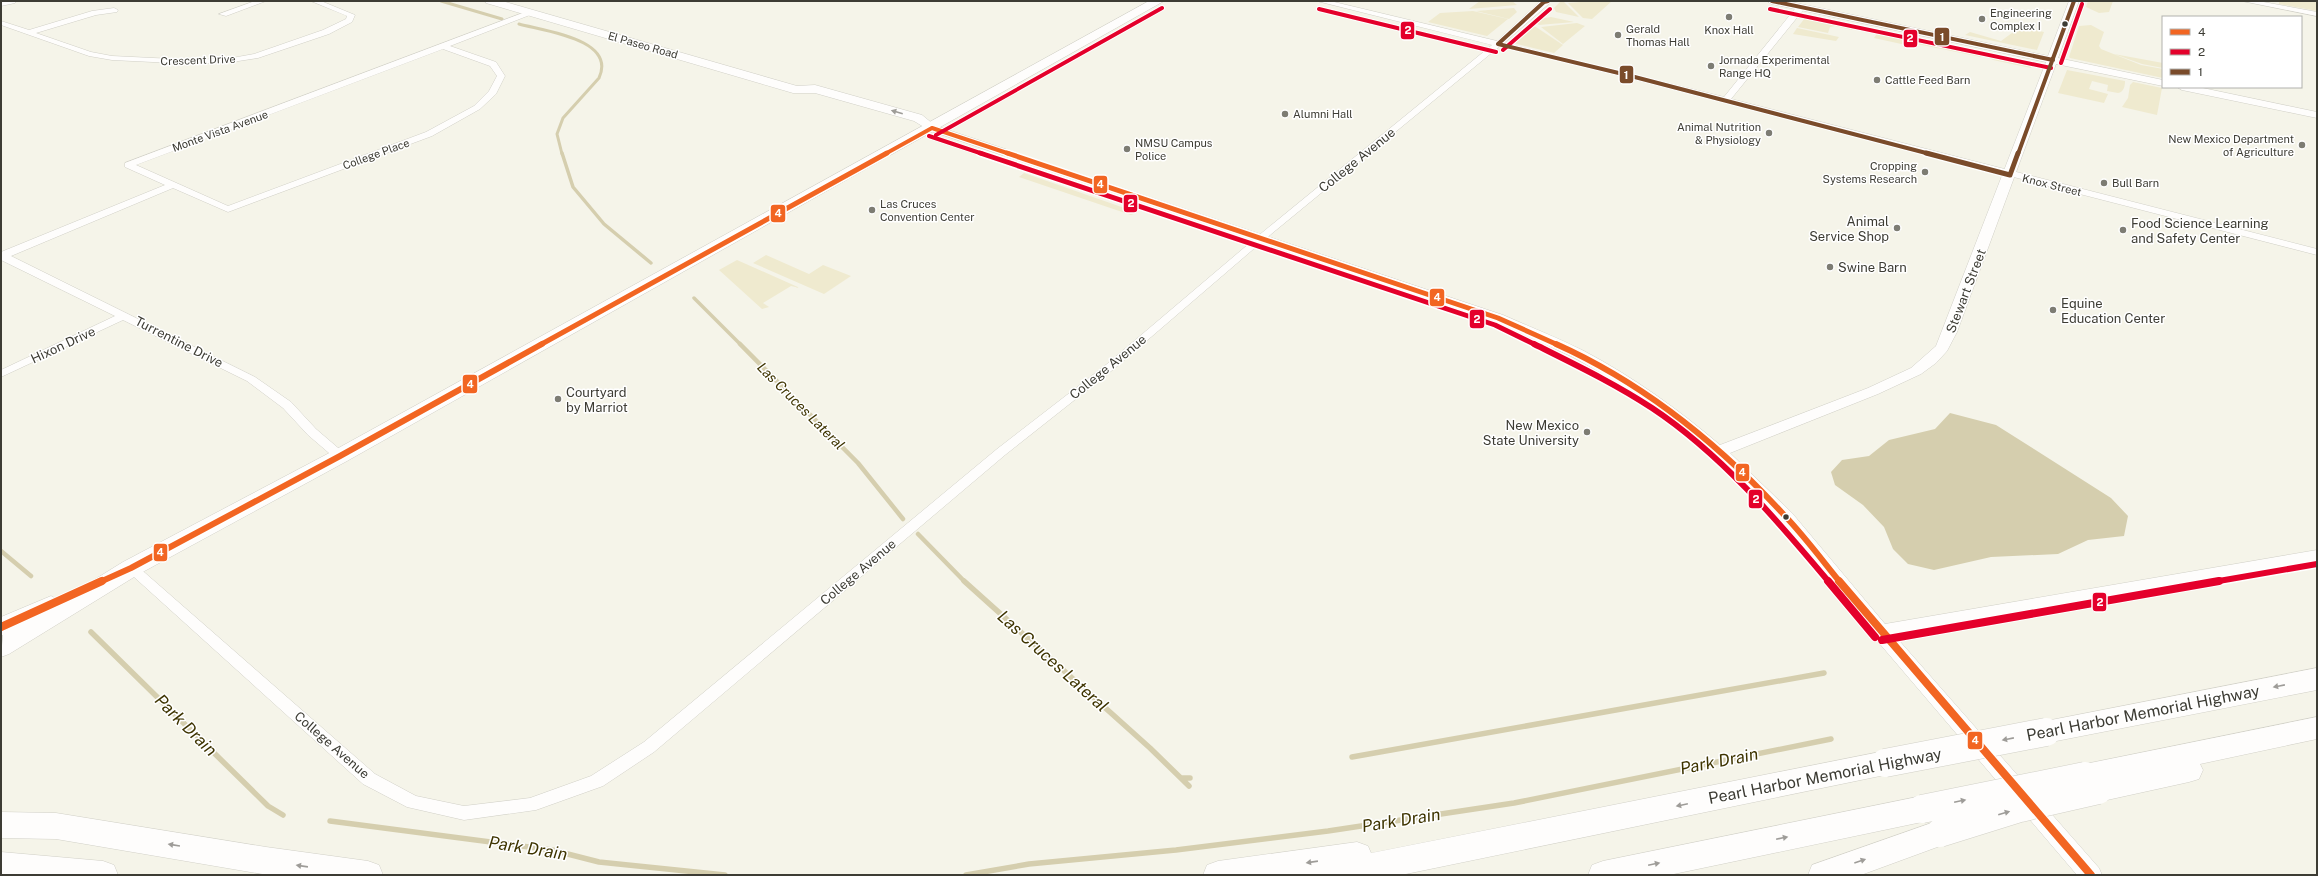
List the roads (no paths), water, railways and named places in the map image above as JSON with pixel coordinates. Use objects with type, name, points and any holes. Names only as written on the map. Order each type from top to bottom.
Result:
[{"type":"highway","name":"Pearl Harbor Memorial Highway","points":[[1333,875],[1572,828],[1884,763],[2317,679]]},
{"type":"highway","points":[[1823,875],[1940,833],[2020,808],[2092,783],[2317,728]]},
{"type":"highway","points":[[1603,875],[1922,809],[2092,783],[2317,739]]},
{"type":"highway","points":[[1,817],[266,861],[368,875]]},
{"type":"highway","points":[[1,825],[56,826]]},
{"type":"highway","points":[[1218,875],[1572,828]]},
{"type":"highway","points":[[1,866],[103,875]]},
{"type":"main road","name":"El Paseo Road","points":[[490,1],[797,90],[804,95],[907,125],[932,128]]},
{"type":"main road","points":[[1,648],[131,568],[340,456],[1158,1]]},
{"type":"main road","points":[[1,627],[131,568]]},
{"type":"street","points":[[1,4],[12,1]]},
{"type":"street","points":[[223,14],[262,1]]},
{"type":"street","name":"Crescent Drive","points":[[1,23],[89,54],[112,58],[180,62],[232,60],[255,56],[312,37],[342,25],[349,20],[351,15],[343,10],[315,1]]},
{"type":"street","name":"Knox Street","points":[[1321,1],[1725,101],[2010,175],[2317,252]]},
{"type":"street","points":[[1772,1],[2162,83]]},
{"type":"street","name":"Stewart Street","points":[[1719,450],[1873,391],[1916,371],[1931,360],[1942,348],[1950,332],[2010,175],[2074,1]]},
{"type":"street","points":[[2246,1],[2317,14]]},
{"type":"street","name":"College Avenue","points":[[131,568],[369,779],[413,802],[464,813],[530,805],[597,781],[649,747],[1001,452],[1111,366],[1261,238],[1498,44],[1545,2]]},
{"type":"street","points":[[1725,101],[1801,7]]},
{"type":"street","points":[[28,33],[95,13],[114,10]]},
{"type":"street","name":"Monte Vista Avenue","points":[[173,185],[128,165],[531,13]]},
{"type":"street","name":"College Place","points":[[173,185],[228,208],[431,133],[480,105],[493,94],[499,84],[501,76],[493,64],[446,46]]},
{"type":"street","points":[[2187,88],[2317,115]]},
{"type":"street","points":[[932,128],[1498,318],[1552,342],[1627,382],[1719,450],[1786,518],[1881,632],[2091,875]]},
{"type":"street","points":[[2,256],[173,185]]},
{"type":"street","name":"Turrentine Drive","points":[[2,256],[125,315],[251,379],[287,405],[312,432],[340,456]]},
{"type":"street","name":"Hixon Drive","points":[[1,374],[125,315]]},
{"type":"street","points":[[1881,632],[2317,556]]},
{"type":"waterway","name":"Las Cruces Lateral","points":[[441,1],[502,19]]},
{"type":"waterway","name":"Las Cruces Lateral","points":[[519,24],[575,39],[588,46],[598,54],[602,65],[599,78],[563,118],[557,134],[562,154]]},
{"type":"waterway","name":"Las Cruces Lateral","points":[[562,153],[573,187],[604,224],[651,263]]},
{"type":"waterway","name":"Las Cruces Lateral","points":[[694,298],[740,344]]},
{"type":"waterway","name":"Las Cruces Lateral","points":[[740,344],[858,463],[903,519]]},
{"type":"waterway","name":"Las Cruces Lateral","points":[[918,534],[964,581]]},
{"type":"waterway","name":"Park Drain","points":[[1,551],[31,576]]},
{"type":"waterway","name":"Las Cruces Lateral","points":[[964,581],[1150,748],[1189,786]]},
{"type":"waterway","name":"Park Drain","points":[[91,632],[268,806],[283,815]]},
{"type":"waterway","points":[[1352,757],[1824,673]]},
{"type":"waterway","name":"Park Drain","points":[[966,875],[1029,864],[1176,850],[1328,831],[1514,803],[1831,739]]},
{"type":"waterway","name":"Las Cruces Lateral","points":[[1181,778],[1190,778]]},
{"type":"waterway","name":"Park Drain","points":[[330,821],[552,850],[599,862],[725,875]]},
{"type":"place","name":"Knox Hall","points":[[1729,17]]},
{"type":"place","name":"Engineering Complex I","points":[[1982,19]]},
{"type":"place","name":"Gerald Thomas Hall","points":[[1618,35]]},
{"type":"place","name":"Jornada Experimental Range HQ","points":[[1711,66]]},
{"type":"place","name":"Cattle Feed Barn","points":[[1877,80]]},
{"type":"place","name":"Alumni Hall","points":[[1285,114]]},
{"type":"place","name":"Animal Nutrition & Physiology","points":[[1769,133]]},
{"type":"place","name":"New Mexico Department of Agriculture","points":[[2302,145]]},
{"type":"place","name":"NMSU Campus Police","points":[[1127,149]]},
{"type":"place","name":"Cropping Systems Research","points":[[1925,172]]},
{"type":"place","name":"Bull Barn","points":[[2104,183]]},
{"type":"place","name":"Las Cruces Convention Center","points":[[872,210]]},
{"type":"place","name":"Animal Service Shop","points":[[1897,228]]},
{"type":"place","name":"Food Science Learning and Safety Center","points":[[2123,230]]},
{"type":"place","name":"Swine Barn","points":[[1830,267]]},
{"type":"place","name":"Equine Education Center","points":[[2053,310]]},
{"type":"place","name":"Courtyard by Marriot","points":[[558,399]]},
{"type":"place","name":"New Mexico State University","points":[[1587,432]]}]
